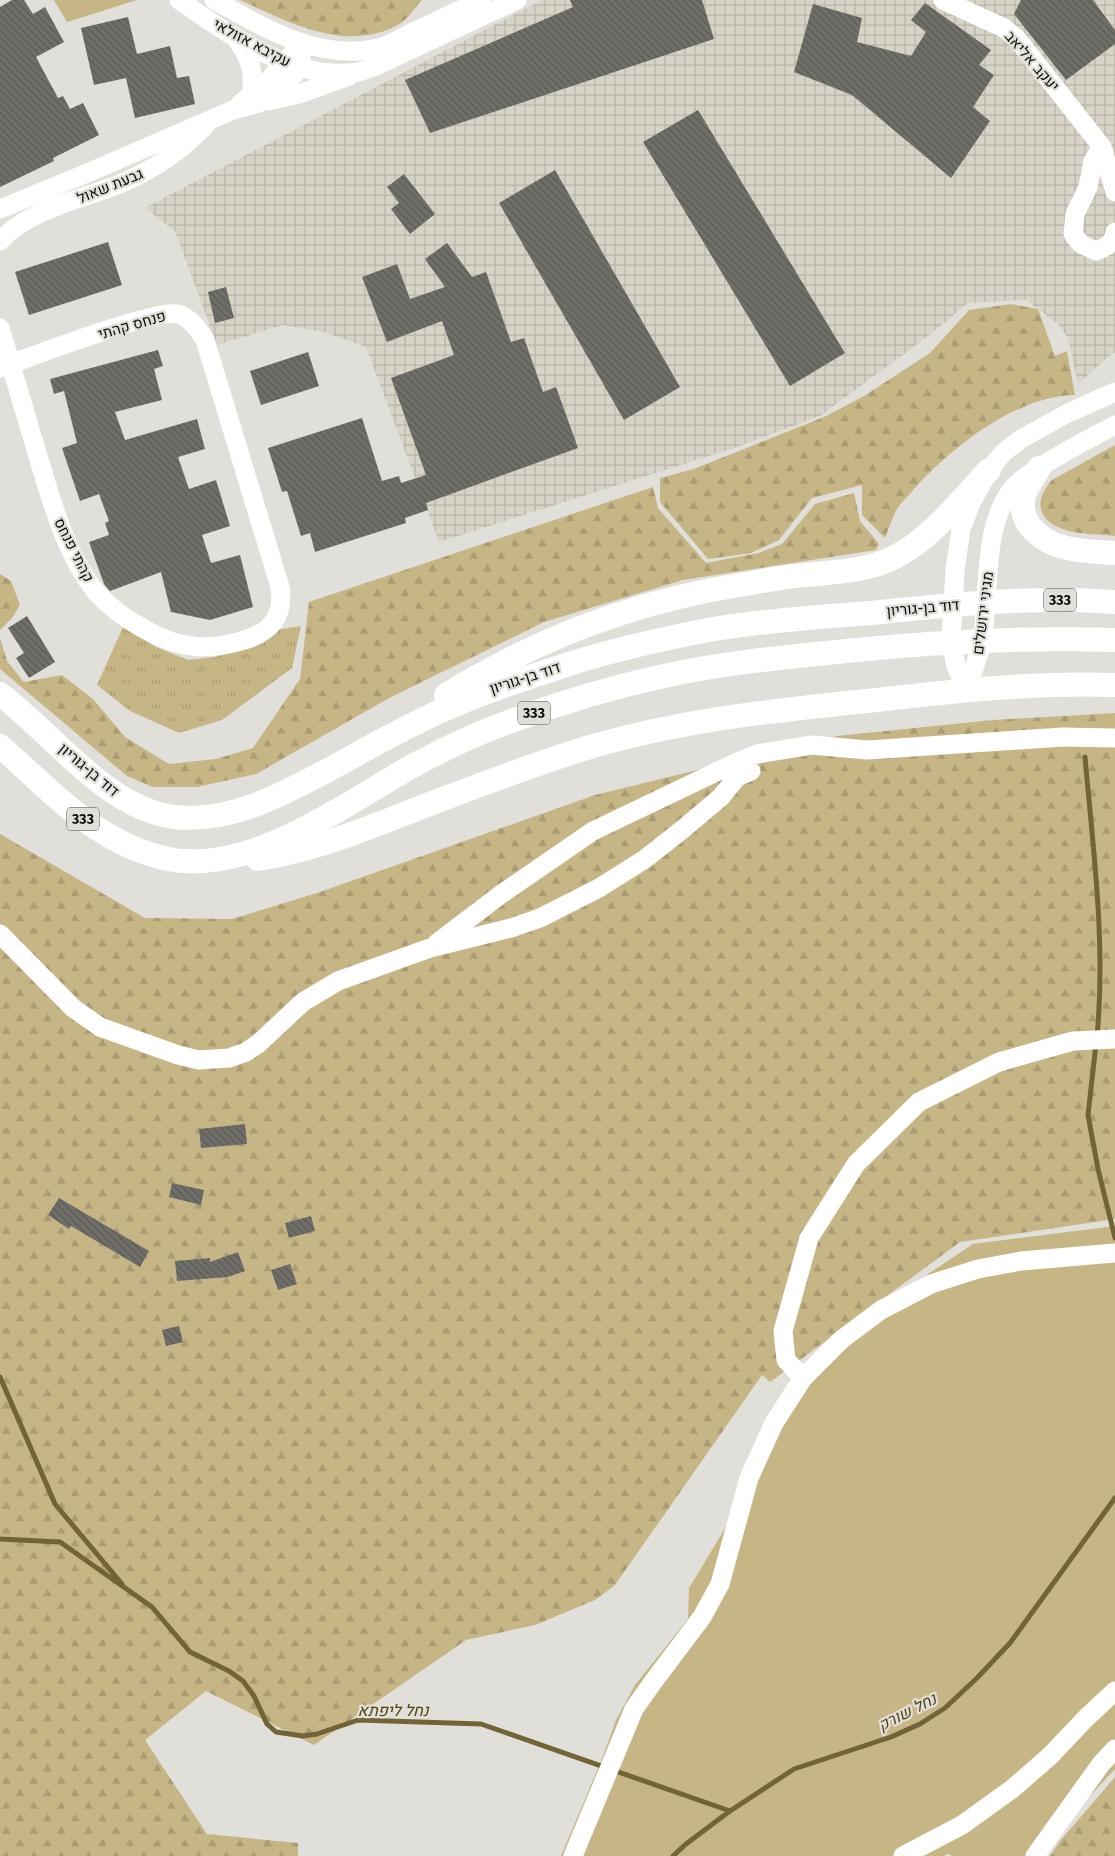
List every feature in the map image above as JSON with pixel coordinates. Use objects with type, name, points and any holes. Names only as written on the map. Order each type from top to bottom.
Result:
[{"type":"main road","points":[[1039,468],[1024,494],[1022,512],[1034,531],[1043,540],[1062,548],[1115,553]]},
{"type":"main road","points":[[372,746],[460,686],[536,645],[607,617],[725,587],[794,576],[864,568],[894,558],[913,546],[933,528],[989,470]]},
{"type":"main road","name":"דוד בן-גוריון","points":[[0,694],[36,724],[100,783],[123,798],[146,810],[174,816],[206,818],[239,810],[290,790],[429,716],[484,692],[561,666],[639,645],[710,630],[761,623],[914,609],[1006,602],[1089,600],[1115,602]]},
{"type":"main road","name":"333","points":[[0,746],[56,798],[89,824],[125,845],[155,856],[184,862],[216,860],[247,854],[317,822],[456,743],[506,722],[564,702],[624,685],[676,673],[731,664],[911,644],[1055,638],[1115,640]]},
{"type":"main road","points":[[184,862],[252,860],[313,848],[542,762],[623,738],[694,722],[815,706],[966,690],[1035,685],[1115,685]]},
{"type":"street","name":"עקיבא אזולאי","points":[[179,0],[236,38],[293,65]]},
{"type":"street","name":"עקיבא אזולאי","points":[[214,0],[252,21],[302,44]]},
{"type":"street","points":[[302,44],[349,51],[380,48],[482,0]]},
{"type":"street","points":[[236,38],[247,53],[252,66],[255,99],[299,94],[376,66],[517,0]]},
{"type":"street","name":"יעקב אליאב","points":[[943,0],[1004,28],[1018,40],[1102,147],[1115,192]]},
{"type":"street","name":"גבעת שאול","points":[[0,209],[85,174],[255,99],[266,83],[293,65],[302,44]]},
{"type":"street","points":[[293,65],[332,73],[359,72]]},
{"type":"street","name":"גבעת שאול","points":[[0,241],[10,231],[30,218],[121,183],[164,162],[191,140],[212,118]]},
{"type":"street","points":[[1102,147],[1093,161],[1088,187],[1075,214],[1073,234],[1081,244],[1096,251],[1106,247],[1114,237],[1115,232]]},
{"type":"street","points":[[72,201],[84,190],[87,180],[85,174]]},
{"type":"street","name":"פנחס קהתי","points":[[5,366],[146,318],[166,313],[178,314],[197,328],[205,340],[236,443]]},
{"type":"street","points":[[0,328],[5,366]]},
{"type":"street","name":"קהתי פנחס","points":[[5,366],[60,530],[80,569],[96,592],[125,618],[174,643],[201,648],[228,645],[258,635],[269,627],[276,618],[282,601],[280,587],[236,443]]},
{"type":"street","name":"מגיני ירושלים","points":[[966,690],[956,666],[951,640],[955,570],[961,529],[971,503],[989,470],[1003,453],[1021,439],[1066,414],[1115,392]]},
{"type":"street","name":"מגיני ירושלים","points":[[966,690],[978,659],[984,626],[990,547],[999,514],[1008,496],[1019,481],[1058,455],[1115,425]]},
{"type":"street","points":[[430,948],[500,895],[593,832],[706,776],[757,754],[812,745],[867,750],[1063,737],[1115,738]]},
{"type":"street","points":[[0,934],[73,1008],[100,1027],[178,1055],[200,1060],[229,1058],[246,1052],[258,1044],[303,1002],[332,984],[430,948],[532,921],[599,888],[645,859],[721,796],[736,777],[751,770]]},
{"type":"street","points":[[803,1378],[786,1360],[783,1331],[809,1238],[856,1164],[919,1102],[999,1062],[1073,1041],[1115,1039]]},
{"type":"street","points":[[573,1856],[634,1709],[702,1617],[720,1584],[749,1478],[774,1423],[803,1378],[841,1340],[881,1310],[931,1284],[978,1269],[1021,1261],[1115,1254]]},
{"type":"street","points":[[903,1856],[962,1825],[1012,1789],[1050,1756],[1115,1691]]},
{"type":"street","points":[[1035,1856],[1101,1764],[1115,1749]]},
{"type":"shaded area","points":[[542,0],[1115,0],[1115,353],[1110,355],[1078,384],[1068,338],[1058,324],[1026,300],[968,303],[927,337],[820,416],[734,448],[439,542],[366,347],[324,332],[283,325],[217,345],[175,231],[145,208]]},
{"type":"green space","points":[[54,0],[137,0],[67,22]]},
{"type":"green space","points":[[240,0],[422,0],[401,23],[381,32],[360,36],[340,36],[298,25]]},
{"type":"green space","points":[[1011,304],[1038,309],[1055,356],[1067,351],[1075,395],[1030,404],[1008,414],[966,441],[929,473],[901,504],[885,538],[862,515],[862,485],[812,498],[779,540],[751,553],[708,559],[660,502],[660,478],[694,469],[824,417],[864,396],[930,353],[969,310]]},
{"type":"green space","points":[[1115,445],[1115,536],[1068,531],[1050,522],[1044,516],[1041,500],[1044,490],[1052,480]]},
{"type":"green space","points":[[653,487],[658,508],[706,563],[759,553],[782,544],[815,504],[854,493],[860,521],[879,544],[876,550],[683,580],[544,622],[389,698],[256,774],[197,787],[153,787],[127,776],[0,669],[0,638],[7,661],[24,682],[62,675],[93,699],[125,737],[169,764],[216,759],[253,748],[300,679],[309,602]]},
{"type":"green space","points":[[0,574],[11,581],[20,605],[12,618],[0,630]]},
{"type":"green space","points":[[301,626],[292,668],[222,720],[179,733],[130,711],[97,685],[123,627],[156,647],[188,660],[215,657],[255,646],[276,630]]},
{"type":"green space","points":[[1115,713],[1115,1219],[960,1242],[770,1382],[762,1375],[615,1585],[595,1600],[535,1625],[466,1640],[314,1745],[206,1691],[145,1740],[207,1834],[298,1843],[298,1856],[0,1856],[0,834],[145,918],[232,919],[320,892],[595,795],[837,736],[993,720]]},
{"type":"green space","points":[[1115,1226],[1115,1769],[1085,1801],[1046,1856],[953,1856],[948,1854],[944,1856],[561,1856],[602,1759],[616,1720],[635,1685],[688,1619],[689,1588],[765,1462],[804,1364],[874,1310],[973,1244]]},
{"type":"green space","points":[[1115,1777],[1115,1856],[1050,1856],[1060,1841]]},
{"type":"building","points":[[12,0],[24,0],[33,14],[45,7],[64,42],[36,57],[58,98],[63,96],[70,109],[83,103],[99,135],[53,158],[54,161],[0,187],[0,7]]},
{"type":"building","points":[[570,0],[702,0],[714,39],[430,133],[405,80],[573,7]]},
{"type":"building","points":[[1021,0],[1093,0],[1115,30],[1115,44],[1066,80],[1014,14]]},
{"type":"building","points":[[925,3],[991,50],[979,65],[994,75],[973,107],[990,121],[951,178],[852,95],[794,72],[813,4],[862,18],[857,42],[911,56],[926,32],[911,20]]},
{"type":"building","points":[[128,17],[137,54],[170,46],[177,78],[189,76],[195,104],[135,118],[126,78],[94,85],[81,28]]},
{"type":"building","points":[[698,110],[845,353],[790,386],[643,142]]},
{"type":"building","points":[[555,170],[680,387],[624,420],[499,203]]},
{"type":"building","points":[[404,174],[435,214],[410,234],[391,209],[399,203],[387,187]]},
{"type":"building","points":[[108,242],[122,285],[29,315],[15,272]]},
{"type":"building","points":[[447,243],[472,277],[486,272],[511,342],[524,338],[543,392],[556,387],[578,448],[426,503],[428,510],[405,518],[406,523],[315,552],[310,533],[301,536],[287,491],[282,492],[268,448],[362,418],[382,481],[399,476],[401,483],[426,475],[391,378],[454,355],[442,321],[387,342],[362,277],[397,264],[410,299],[445,287],[425,259]]},
{"type":"building","points":[[226,287],[234,318],[215,323],[208,292]]},
{"type":"building","points":[[158,350],[163,366],[154,369],[162,400],[115,412],[125,440],[197,419],[205,449],[178,457],[189,489],[216,480],[230,526],[202,535],[211,563],[240,555],[253,607],[210,620],[171,612],[161,572],[110,591],[104,584],[89,542],[109,535],[105,523],[109,521],[99,494],[80,501],[62,448],[77,443],[64,391],[54,394],[50,379]]},
{"type":"building","points":[[308,352],[319,386],[261,405],[250,371]]},
{"type":"building","points":[[27,616],[55,662],[29,678],[16,658],[24,653],[8,628]]},
{"type":"building","points":[[245,1124],[247,1144],[201,1148],[199,1129]]},
{"type":"building","points":[[172,1183],[204,1190],[201,1205],[169,1197]]},
{"type":"building","points":[[59,1198],[149,1251],[140,1267],[71,1226],[69,1229],[48,1215]]},
{"type":"building","points":[[311,1216],[315,1231],[289,1238],[285,1223]]},
{"type":"building","points":[[238,1252],[245,1271],[228,1277],[177,1281],[175,1261],[210,1258],[210,1262]]},
{"type":"building","points":[[290,1264],[297,1284],[278,1290],[271,1270]]},
{"type":"building","points":[[179,1326],[183,1342],[166,1346],[162,1330]]},
{"type":"waterway","points":[[1085,757],[1095,861],[1099,931],[1100,966],[1097,1036]]},
{"type":"waterway","points":[[1096,1044],[1088,1115],[1098,1169],[1115,1238]]},
{"type":"waterway","points":[[0,1377],[55,1504],[122,1584]]},
{"type":"waterway","name":"נחל שורק","points":[[673,1856],[730,1811],[794,1769],[891,1737],[920,1724],[945,1708],[1010,1643],[1115,1498]]},
{"type":"waterway","name":"נחל ליפתא","points":[[0,1539],[60,1542],[152,1607],[190,1652],[229,1671],[243,1681],[254,1696],[267,1724],[276,1732],[303,1736],[317,1734],[358,1720],[481,1724],[730,1811]]}]
